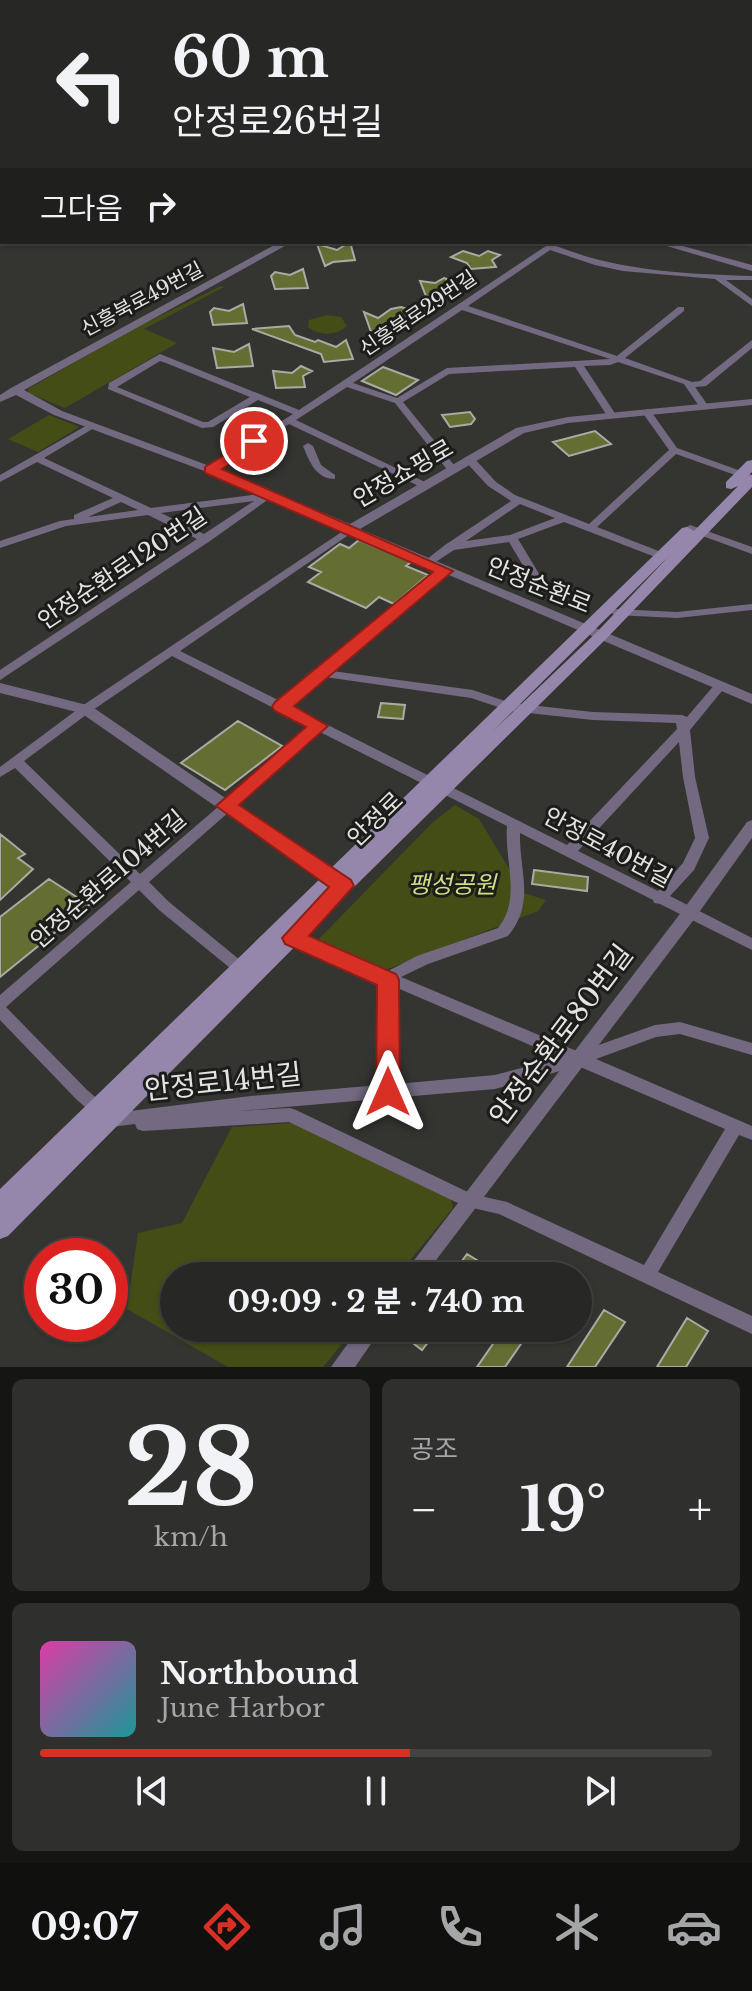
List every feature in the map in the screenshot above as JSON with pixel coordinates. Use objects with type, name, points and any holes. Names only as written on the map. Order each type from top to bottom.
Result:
[{"type":"main road","name":"안정로","points":[[0,1229],[247,973],[595,632],[749,474]]},
{"type":"main road","name":"안정로","points":[[0,1204],[104,1119]]},
{"type":"street","name":"신흥북로49번길","points":[[15,390],[283,244]]},
{"type":"street","points":[[554,244],[569,255],[629,269],[752,278]]},
{"type":"street","name":"신흥북로29번길","points":[[211,470],[346,384],[554,244]]},
{"type":"street","points":[[665,244],[752,268]]},
{"type":"street","points":[[717,277],[752,303]]},
{"type":"street","points":[[459,306],[689,385],[703,384],[752,343]]},
{"type":"street","points":[[398,401],[447,371],[619,359],[681,309]]},
{"type":"street","points":[[258,396],[210,425],[202,425],[113,389],[112,385],[160,357],[258,396],[299,413]]},
{"type":"street","points":[[578,364],[611,415]]},
{"type":"street","points":[[346,384],[398,401],[453,470]]},
{"type":"street","points":[[689,385],[704,407]]},
{"type":"street","points":[[0,399],[15,390]]},
{"type":"street","name":"안정순환로","points":[[15,390],[91,426],[211,470],[752,699]]},
{"type":"street","name":"안정쇼핑로","points":[[0,773],[86,709],[349,530],[520,430],[611,415],[752,402]]},
{"type":"street","points":[[647,412],[674,450],[749,474]]},
{"type":"street","points":[[288,420],[425,486]]},
{"type":"street","points":[[0,479],[91,426]]},
{"type":"street","points":[[308,446],[317,467],[331,477]]},
{"type":"street","points":[[590,528],[674,450]]},
{"type":"street","points":[[37,458],[206,539]]},
{"type":"street","points":[[469,459],[492,484],[519,500],[668,559]]},
{"type":"street","points":[[64,523],[268,496]]},
{"type":"street","name":"안정순환로120번길","points":[[0,676],[268,496]]},
{"type":"street","points":[[0,545],[123,498]]},
{"type":"street","points":[[427,563],[519,500]]},
{"type":"street","points":[[449,547],[512,538],[564,518]]},
{"type":"street","points":[[695,530],[752,551]]},
{"type":"street","points":[[512,538],[538,582]]},
{"type":"street","points":[[281,707],[445,571]]},
{"type":"street","points":[[615,612],[677,615],[752,607]]},
{"type":"street","name":"안정로40번길","points":[[171,651],[752,944]]},
{"type":"street","points":[[323,673],[473,694],[518,707],[593,716],[682,719],[702,838],[689,866],[659,899]]},
{"type":"street","points":[[569,852],[720,686]]},
{"type":"street","points":[[0,688],[86,709],[338,883]]},
{"type":"street","name":"안정순환로104번길","points":[[0,1004],[319,726]]},
{"type":"street","points":[[16,761],[139,881],[247,973]]},
{"type":"street","points":[[388,1092],[388,980],[391,974],[503,932],[510,926],[516,910],[514,823]]},
{"type":"street","name":"안정순환로80번길","points":[[423,1262],[689,914],[752,826]]},
{"type":"street","points":[[286,935],[752,1133]]},
{"type":"street","points":[[0,1011],[34,1041],[104,1119],[290,1115],[470,1201],[501,1207],[752,1325]]},
{"type":"street","name":"안정로14번길","points":[[104,1119],[495,1082],[576,1060],[655,1031],[680,1028],[752,1049]]},
{"type":"street","points":[[648,1274],[735,1126]]},
{"type":"street","points":[[342,1367],[361,1342]]},
{"type":"green space","points":[[224,287],[144,329],[177,343],[65,408],[29,393],[28,389],[137,327]]},
{"type":"green space","points":[[327,315],[341,317],[347,326],[328,334],[308,327],[309,320]]},
{"type":"green space","points":[[49,415],[79,427],[38,452],[8,439]]},
{"type":"green space","name":"팽성공원","points":[[455,805],[479,819],[524,893],[546,900],[538,911],[380,972],[316,942],[433,822]]},
{"type":"green space","points":[[292,1123],[450,1195],[453,1208],[409,1262],[160,1262],[160,1328],[128,1310],[138,1233],[182,1223],[232,1127]]},
{"type":"green space","points":[[184,1342],[344,1342],[323,1367],[228,1367]]},
{"type":"building","points":[[317,244],[337,250],[351,244],[355,260],[325,266]]},
{"type":"building","points":[[463,251],[479,256],[488,251],[500,255],[492,260],[496,267],[471,269],[467,263],[451,257]]},
{"type":"building","points":[[303,269],[308,288],[275,289],[271,276],[275,272],[290,275]]},
{"type":"building","points":[[444,278],[455,282],[449,286],[452,294],[426,296],[420,281],[435,283]]},
{"type":"building","points":[[243,304],[247,323],[213,325],[210,312],[214,308],[229,311]]},
{"type":"building","points":[[401,307],[414,311],[395,323],[398,329],[371,332],[364,312],[378,318],[391,309]]},
{"type":"building","points":[[289,326],[295,335],[315,342],[318,340],[336,347],[346,340],[353,359],[324,362],[321,354],[252,329]]},
{"type":"building","points":[[249,344],[253,366],[217,368],[213,348],[234,352]]},
{"type":"building","points":[[301,366],[312,371],[303,376],[305,387],[276,388],[273,371],[292,373]]},
{"type":"building","points":[[383,367],[418,380],[396,395],[362,381]]},
{"type":"building","points":[[470,412],[475,419],[471,424],[450,427],[442,415]]},
{"type":"building","points":[[595,431],[611,444],[569,456],[553,442]]},
{"type":"building","points":[[359,540],[411,562],[406,566],[428,575],[394,604],[379,597],[366,608],[308,582],[321,572],[309,567],[340,544],[349,548]]},
{"type":"building","points":[[381,703],[405,705],[403,719],[378,717]]},
{"type":"building","points":[[238,721],[282,746],[225,790],[181,763]]},
{"type":"building","points":[[0,834],[25,854],[18,858],[33,869],[0,900]]},
{"type":"building","points":[[534,870],[588,877],[587,891],[532,884]]},
{"type":"building","points":[[49,879],[89,905],[0,977],[0,917]]},
{"type":"building","points":[[467,1254],[480,1262],[461,1262]]},
{"type":"building","points":[[604,1310],[625,1322],[595,1367],[567,1367],[583,1342],[592,1342],[592,1328]]},
{"type":"building","points":[[687,1318],[708,1331],[686,1367],[657,1367]]},
{"type":"building","points":[[412,1342],[428,1342],[422,1350]]},
{"type":"building","points":[[494,1342],[522,1342],[505,1367],[477,1367]]},
{"type":"route","points":[[254,441],[211,470],[445,571],[281,707],[319,726],[226,806],[343,886],[293,938],[388,980],[388,1092]]}]
